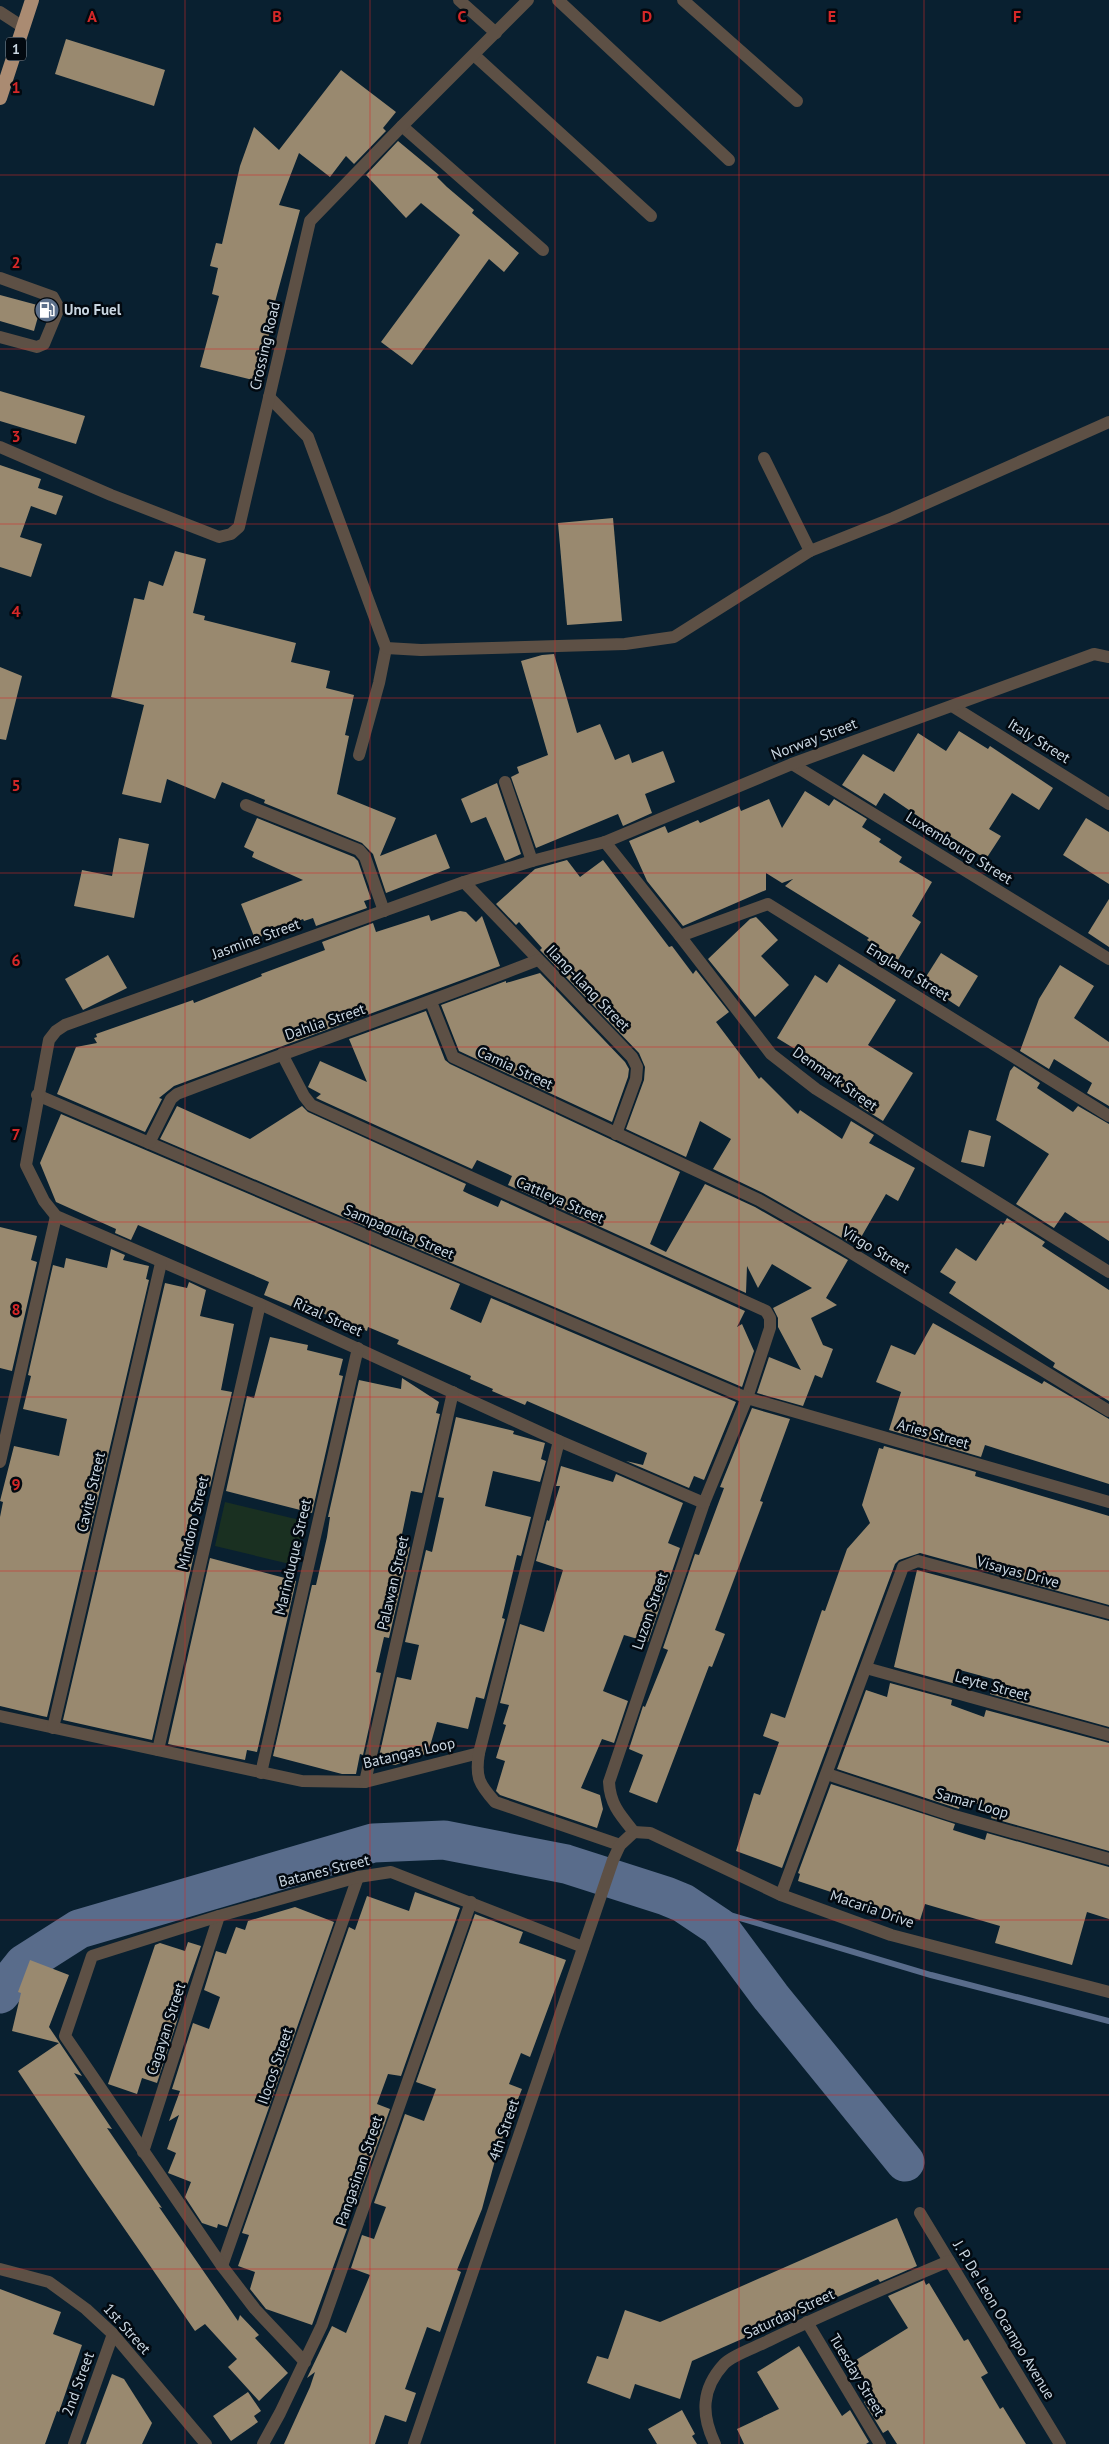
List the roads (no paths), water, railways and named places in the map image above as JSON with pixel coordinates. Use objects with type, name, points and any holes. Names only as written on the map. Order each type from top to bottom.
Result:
[{"type":"highway","name":"1","points":[[0,98],[32,0]]},
{"type":"street","points":[[459,0],[496,33]]},
{"type":"street","name":"Crossing Road","points":[[0,447],[111,495],[219,537],[232,534],[239,527],[310,221],[528,0]]},
{"type":"street","points":[[558,0],[730,160]]},
{"type":"street","points":[[683,0],[797,101]]},
{"type":"street","points":[[0,12],[23,27]]},
{"type":"street","points":[[474,55],[651,216]]},
{"type":"street","points":[[402,126],[543,250]]},
{"type":"street","points":[[0,278],[54,296],[59,308],[44,344],[37,347],[0,337]]},
{"type":"street","points":[[269,398],[308,437],[386,648],[380,683],[360,755]]},
{"type":"street","points":[[386,648],[421,650],[615,644],[674,638],[810,550],[893,518],[1109,422]]},
{"type":"street","points":[[764,458],[810,550]]},
{"type":"street","name":"Norway Street","points":[[532,860],[605,842],[792,764],[1094,654],[1109,656]]},
{"type":"street","name":"Italy Street","points":[[952,706],[1109,804]]},
{"type":"street","name":"Luxembourg Street","points":[[792,764],[1109,959]]},
{"type":"street","points":[[505,782],[532,860]]},
{"type":"street","points":[[246,805],[359,850],[365,857],[384,911]]},
{"type":"street","name":"Denmark Street","points":[[605,842],[771,1054],[816,1090],[1109,1272]]},
{"type":"street","name":"Jasmine Street","points":[[37,1095],[49,1040],[56,1031],[65,1025],[464,882],[532,860]]},
{"type":"street","name":"Ilang-Ilang Street","points":[[464,882],[632,1057],[638,1067],[636,1079],[616,1134]]},
{"type":"street","name":"England Street","points":[[680,936],[768,904],[1109,1116]]},
{"type":"street","name":"Dahlia Street","points":[[149,1143],[171,1099],[177,1094],[282,1054],[431,1002],[538,960]]},
{"type":"street","name":"Camia Street","points":[[431,1002],[453,1057],[616,1134]]},
{"type":"street","name":"Cattleya Street","points":[[282,1054],[304,1096],[311,1105],[766,1312],[770,1318],[770,1328],[747,1398]]},
{"type":"street","points":[[0,1462],[56,1216],[44,1201],[26,1165],[37,1095]]},
{"type":"street","name":"Sampaguita Street","points":[[37,1095],[747,1398]]},
{"type":"street","name":"Virgo Street","points":[[616,1134],[759,1200],[840,1246],[1109,1411]]},
{"type":"street","name":"Rizal Street","points":[[56,1216],[260,1304],[559,1441],[704,1504]]},
{"type":"street","name":"Cavite Street","points":[[53,1728],[162,1263]]},
{"type":"street","name":"Mindoro Street","points":[[158,1750],[260,1304]]},
{"type":"street","name":"Marinduque Street","points":[[261,1773],[358,1348]]},
{"type":"street","name":"Palawan Street","points":[[365,1782],[453,1392]]},
{"type":"street","name":"Aries Street","points":[[747,1398],[1109,1502]]},
{"type":"street","name":"Luzon Street","points":[[634,1832],[615,1809],[610,1797],[609,1782],[704,1504],[747,1398]]},
{"type":"street","name":"Batangas Loop","points":[[0,1716],[302,1781],[365,1782],[479,1753],[559,1441]]},
{"type":"street","name":"Visayas Drive","points":[[866,1668],[903,1567],[918,1561],[1109,1613]]},
{"type":"street","points":[[781,1895],[866,1668]]},
{"type":"street","name":"Leyte Street","points":[[866,1668],[1109,1735]]},
{"type":"street","points":[[479,1753],[476,1772],[483,1788],[495,1802],[620,1845]]},
{"type":"street","name":"Samar Loop","points":[[827,1774],[951,1815],[1109,1859]]},
{"type":"street","name":"4th Street","points":[[414,2444],[613,1860],[620,1845],[634,1832]]},
{"type":"street","name":"Macaria Drive","points":[[634,1832],[650,1833],[781,1895],[891,1935],[1109,1992]]},
{"type":"street","name":"Batanes Street","points":[[143,2152],[65,2036],[92,1956],[219,1916],[358,1877],[391,1872],[560,1938],[585,1942]]},
{"type":"street","name":"Ilocos Street","points":[[222,2266],[358,1877]]},
{"type":"street","name":"Pangasinan Street","points":[[263,2444],[322,2325],[471,1902]]},
{"type":"street","name":"Cagayan Street","points":[[143,2152],[219,1916]]},
{"type":"street","points":[[143,2152],[222,2266],[256,2309],[305,2362]]},
{"type":"street","name":"J. P. De Leon Ocampo Avenue","points":[[920,2213],[1060,2444]]},
{"type":"street","name":"Saturday Street","points":[[715,2444],[706,2425],[705,2397],[713,2379],[725,2362],[807,2322],[949,2261]]},
{"type":"street","name":"1st Street","points":[[0,2269],[49,2282],[86,2308],[113,2334],[206,2444]]},
{"type":"street","name":"Tuesday Street","points":[[807,2322],[880,2444]]},
{"type":"street","name":"2nd Street","points":[[74,2444],[113,2334]]},
{"type":"waterway","points":[[0,1994],[24,1964],[79,1929],[373,1843],[444,1840],[566,1864],[666,1896],[683,1903],[719,1927],[771,1997],[905,2162]]},
{"type":"waterway","points":[[666,1896],[931,1975],[1109,2021]]},
{"type":"place","name":"Uno Fuel","points":[[47,310]]}]
